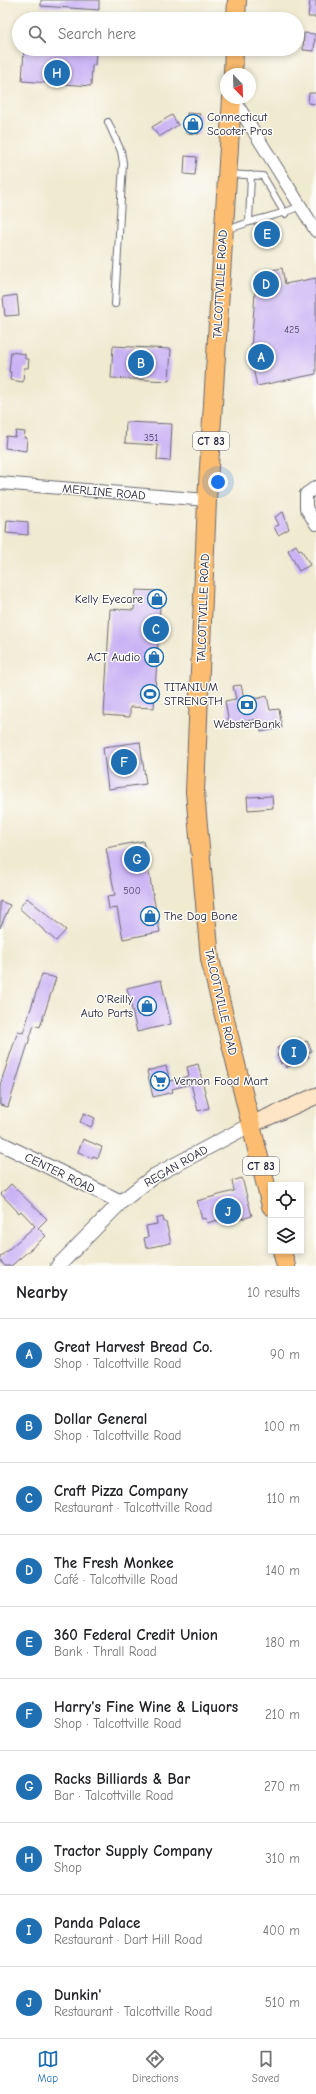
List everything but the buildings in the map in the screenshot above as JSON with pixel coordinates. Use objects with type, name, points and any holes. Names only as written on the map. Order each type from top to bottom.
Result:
[{"type":"main road","points":[[236,12],[237,0]]},
{"type":"main road","points":[[233,68],[234,56]]},
{"type":"main road","name":"TALCOTTVILLE ROAD","points":[[232,104],[207,500],[195,792],[210,959],[268,1194]]},
{"type":"main road","points":[[250,1125],[316,1096]]},
{"type":"main road","points":[[283,1254],[286,1266]]},
{"type":"street","points":[[236,104],[316,231]]},
{"type":"street","name":"MERLINE ROAD","points":[[0,483],[207,500]]},
{"type":"street","points":[[316,487],[306,494],[306,508],[316,524]]},
{"type":"street","name":"REGAN ROAD","points":[[58,1266],[121,1202],[154,1176],[250,1125]]},
{"type":"street","name":"CENTER ROAD","points":[[0,1144],[121,1202]]},
{"type":"lane","points":[[108,122],[121,151],[123,163],[115,304]]},
{"type":"lane","points":[[227,173],[263,176],[285,214]]},
{"type":"lane","points":[[249,222],[251,175]]},
{"type":"lane","points":[[224,228],[235,228],[249,222],[285,214],[300,206]]},
{"type":"place","name":"Tractor Supply Company","points":[[57,73]]},
{"type":"place","name":"Connecticut Scooter Pros","points":[[193,124]]},
{"type":"place","name":"360 Federal Credit Union","points":[[267,234]]},
{"type":"place","name":"The Fresh Monkee","points":[[266,284]]},
{"type":"place","name":"Great Harvest Bread Co.","points":[[261,357]]},
{"type":"place","name":"Dollar General","points":[[141,363]]},
{"type":"place","name":"Kelly Eyecare","points":[[157,599]]},
{"type":"place","name":"Craft Pizza Company","points":[[156,629]]},
{"type":"place","name":"ACT Audio","points":[[154,657]]},
{"type":"place","name":"TITANIUM STRENGTH","points":[[150,694]]},
{"type":"place","name":"WebsterBank","points":[[247,705]]},
{"type":"place","name":"Harry's Fine Wine & Liquors","points":[[124,762]]},
{"type":"place","name":"Racks Billiards & Bar","points":[[137,859]]},
{"type":"place","name":"The Dog Bone","points":[[150,916]]},
{"type":"place","name":"O'Reilly Auto Parts","points":[[147,1006]]},
{"type":"place","name":"Panda Palace","points":[[294,1052]]},
{"type":"place","name":"Vernon Food Mart","points":[[160,1081]]},
{"type":"place","name":"Dunkin'","points":[[228,1211]]}]
